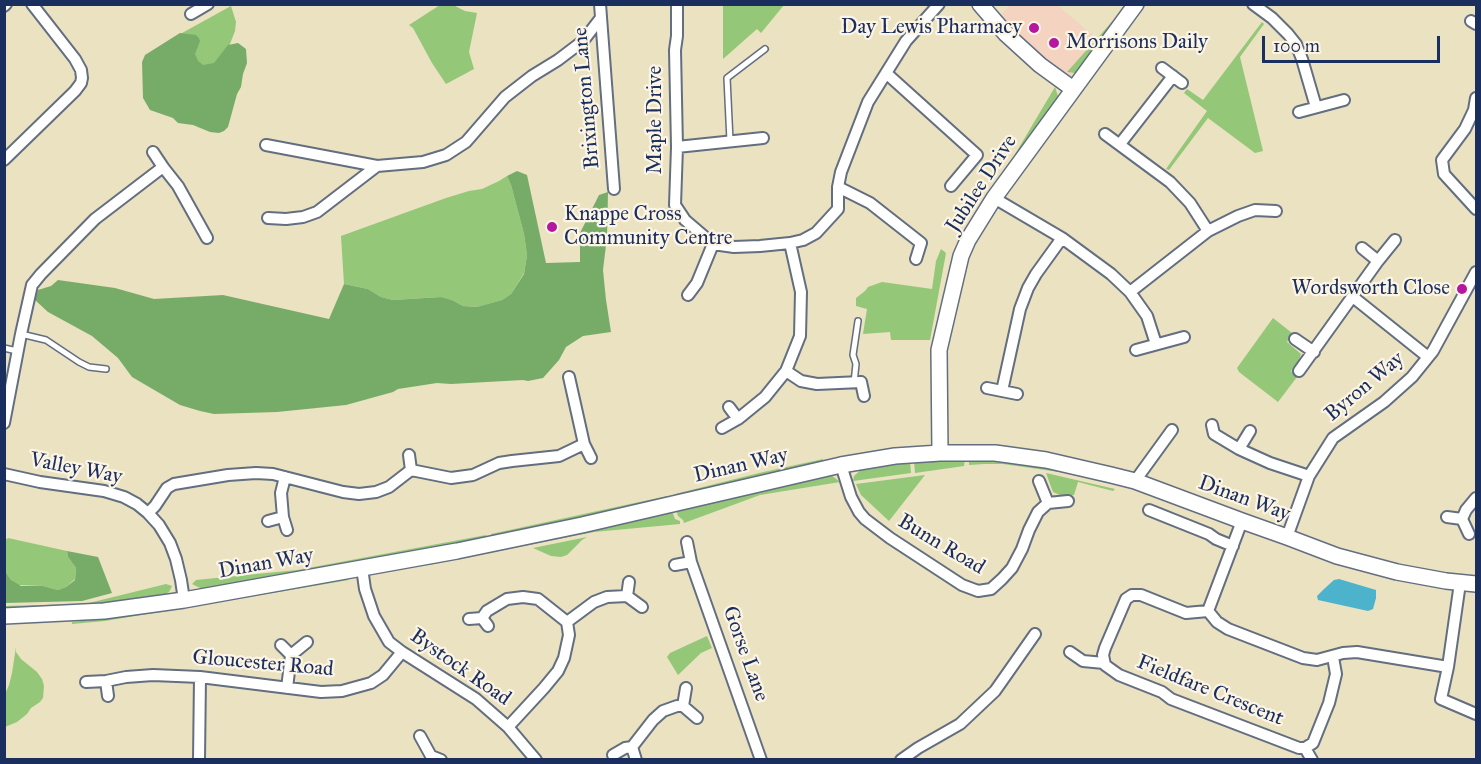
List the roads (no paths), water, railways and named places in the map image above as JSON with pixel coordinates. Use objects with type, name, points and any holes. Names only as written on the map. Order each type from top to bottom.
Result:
[{"type":"street","points":[[4,160],[75,91],[82,78],[81,70],[75,59],[32,4]]},
{"type":"street","points":[[191,14],[208,4]]},
{"type":"street","name":"Brixington Lane","points":[[600,4],[614,189]]},
{"type":"street","name":"Maple Drive","points":[[677,4],[675,205],[685,220],[713,244]]},
{"type":"street","points":[[688,295],[697,283],[713,244],[734,247],[760,246],[803,240],[816,233],[838,208],[841,172],[868,102],[906,41],[939,4]]},
{"type":"street","points":[[980,4],[1006,34],[1040,65],[1073,89]]},
{"type":"street","name":"Jubilee Drive","points":[[940,453],[939,350],[961,256],[968,240],[994,198],[1136,4]]},
{"type":"street","points":[[1253,4],[1272,18],[1296,44],[1316,107]]},
{"type":"street","points":[[266,145],[377,166],[423,162],[446,155],[466,142],[506,97],[583,41],[600,19]]},
{"type":"street","points":[[1120,144],[1177,80],[1162,68]]},
{"type":"street","points":[[886,73],[977,155],[951,186]]},
{"type":"street","points":[[1476,98],[1465,129],[1442,160],[1444,174],[1476,209]]},
{"type":"street","points":[[1299,112],[1344,100]]},
{"type":"street","points":[[1105,134],[1170,182],[1190,203],[1208,231]]},
{"type":"street","points":[[677,147],[763,138]]},
{"type":"street","points":[[153,153],[178,186],[207,238]]},
{"type":"street","points":[[4,423],[32,285],[95,219],[163,166]]},
{"type":"street","points":[[268,218],[303,217],[317,212],[377,166]]},
{"type":"street","points":[[838,187],[870,203],[921,243],[916,259]]},
{"type":"street","points":[[994,198],[1062,238],[1104,268],[1130,292],[1147,316],[1156,344]]},
{"type":"street","points":[[1130,292],[1208,231],[1256,210],[1276,211]]},
{"type":"street","points":[[1002,391],[1020,309],[1028,288],[1062,238]]},
{"type":"street","points":[[1299,371],[1395,240]]},
{"type":"street","points":[[722,428],[738,419],[765,397],[786,370],[800,336],[801,292],[790,243]]},
{"type":"street","points":[[1362,248],[1378,261]]},
{"type":"street","name":"Byron Way","points":[[1287,537],[1309,476],[1333,438],[1384,402],[1412,377],[1433,351],[1476,272]]},
{"type":"street","points":[[1353,297],[1428,357]]},
{"type":"street","points":[[1136,350],[1184,337]]},
{"type":"street","points":[[1295,339],[1314,352]]},
{"type":"street","points":[[786,370],[801,381],[817,384],[861,382],[864,396]]},
{"type":"street","points":[[569,377],[584,444],[591,458]]},
{"type":"street","points":[[987,388],[1017,394]]},
{"type":"street","points":[[729,407],[738,419]]},
{"type":"street","points":[[1212,425],[1214,434],[1239,449],[1270,463],[1309,476]]},
{"type":"street","points":[[1136,481],[1172,430]]},
{"type":"street","points":[[1239,449],[1250,431]]},
{"type":"street","points":[[411,470],[452,478],[473,475],[499,463],[512,460],[559,456],[584,444]]},
{"type":"street","name":"Dinan Way","points":[[4,616],[104,611],[184,600],[458,551],[841,465],[894,456],[940,453],[995,453],[1046,460],[1136,481],[1337,556],[1396,572],[1476,584]]},
{"type":"street","points":[[409,455],[411,470]]},
{"type":"street","name":"Bunn Road","points":[[841,465],[859,512],[871,525],[962,585],[978,591],[991,589],[1007,573],[1022,549],[1038,512],[1048,503]]},
{"type":"street","points":[[148,513],[167,488],[174,484],[228,475],[256,473],[285,477],[359,494],[390,487],[411,470]]},
{"type":"street","name":"Valley Way","points":[[4,474],[115,494],[136,504],[159,525],[170,543],[176,559],[184,600]]},
{"type":"street","points":[[285,477],[282,493],[283,517],[287,530]]},
{"type":"street","points":[[1039,481],[1048,503],[1068,501]]},
{"type":"street","points":[[1469,534],[1462,519],[1476,498]]},
{"type":"street","points":[[1149,510],[1233,546]]},
{"type":"street","points":[[268,521],[283,517]]},
{"type":"street","points":[[1447,517],[1462,519]]},
{"type":"street","points":[[1242,521],[1208,611],[1217,622],[1228,629],[1303,658],[1317,660],[1357,652],[1448,667]]},
{"type":"street","name":"Gorse Lane","points":[[687,542],[691,562],[761,759]]},
{"type":"street","points":[[675,565],[691,562]]},
{"type":"street","name":"Bystock Road","points":[[362,568],[365,590],[374,616],[389,642],[476,699],[508,727],[536,759]]},
{"type":"street","points":[[627,596],[629,582]]},
{"type":"street","points":[[1460,583],[1441,699],[1476,714]]},
{"type":"street","name":"Fieldfare Crescent","points":[[1208,611],[1186,613],[1141,595],[1131,595],[1126,599],[1103,655],[1104,663],[1119,675],[1162,692],[1171,699],[1299,748],[1305,748]]},
{"type":"street","points":[[567,622],[594,602],[607,597],[627,596],[642,607]]},
{"type":"street","points":[[469,619],[485,622],[487,611],[507,599],[523,597],[538,600],[567,622],[569,635],[564,658],[558,670],[508,727]]},
{"type":"street","points":[[901,759],[960,724],[995,691],[1035,634]]},
{"type":"street","points":[[288,688],[291,655],[307,642]]},
{"type":"street","points":[[281,645],[291,655]]},
{"type":"street","name":"Gloucester Road","points":[[86,682],[153,675],[200,677],[321,692],[342,691],[371,683],[383,675],[402,652]]},
{"type":"street","name":"Fieldfare Crescent","points":[[1070,652],[1083,661],[1104,663]]},
{"type":"street","points":[[1312,759],[1305,748],[1313,743],[1329,704],[1336,674],[1333,657]]},
{"type":"street","points":[[199,759],[200,677]]},
{"type":"street","points":[[106,681],[108,696]]},
{"type":"street","points":[[683,706],[686,688]]},
{"type":"street","points":[[613,755],[632,747],[659,714],[669,708],[683,706],[697,718]]},
{"type":"street","points":[[420,736],[432,758]]},
{"type":"street","points":[[632,747],[636,759]]},
{"type":"lane","points":[[730,141],[727,78],[765,49]]},
{"type":"lane","points":[[854,383],[856,364],[853,355],[858,321]]},
{"type":"lane","points":[[21,334],[46,339],[79,362],[89,367],[106,369]]},
{"type":"lane","points":[[4,348],[19,352]]},
{"type":"water","points":[[1339,579],[1376,590],[1373,609],[1368,611],[1318,600],[1317,596],[1324,589],[1334,580]]},
{"type":"place","name":"Day Lewis Pharmacy","points":[[1034,28]]},
{"type":"place","name":"Morrisons Daily","points":[[1054,43]]},
{"type":"place","name":"Knappe Cross Community Centre","points":[[552,227]]},
{"type":"place","name":"Wordsworth Close","points":[[1462,289]]}]
